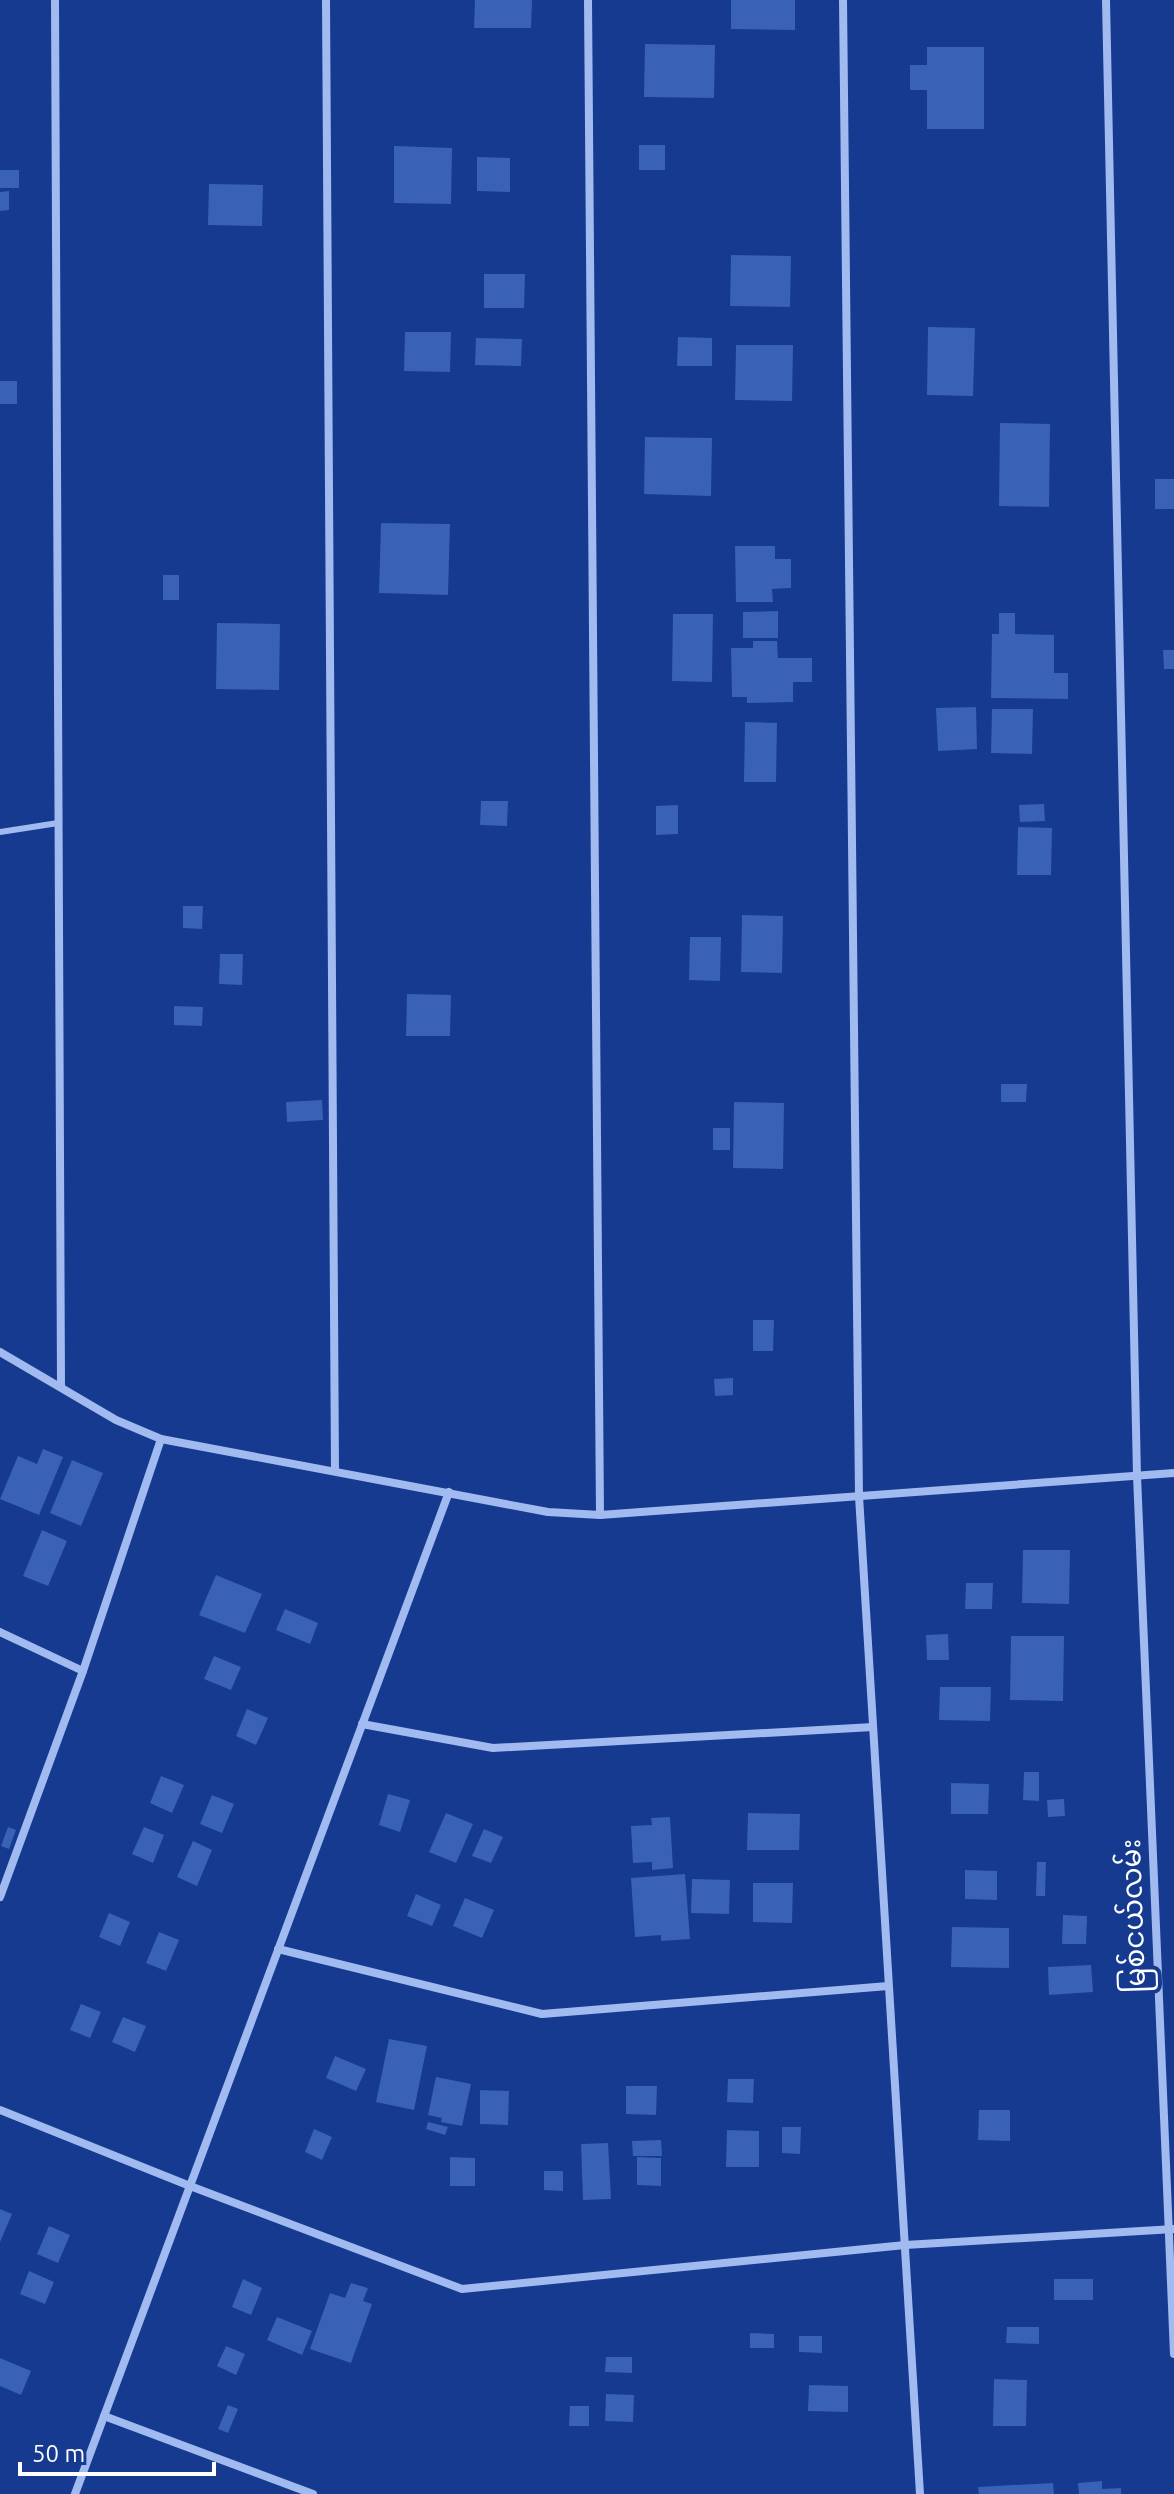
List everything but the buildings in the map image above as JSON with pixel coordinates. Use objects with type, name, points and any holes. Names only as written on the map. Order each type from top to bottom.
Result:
[{"type":"street","points":[[55,0],[61,1386]]},
{"type":"street","points":[[326,0],[335,1471]]},
{"type":"street","points":[[588,0],[600,1515]]},
{"type":"street","points":[[843,0],[859,1496],[920,2494]]},
{"type":"street","name":"မြစ်ငယ်လမ်း","points":[[1106,0],[1137,1476],[1174,2354]]},
{"type":"street","points":[[0,1352],[116,1420],[161,1439],[548,1512],[600,1515],[1174,1473]]},
{"type":"street","points":[[0,1897],[83,1671],[161,1439]]},
{"type":"street","points":[[75,2494],[449,1492]]},
{"type":"street","points":[[0,1632],[83,1671]]},
{"type":"street","points":[[362,1724],[493,1748],[873,1727]]},
{"type":"street","points":[[278,1949],[542,2014],[888,1986]]},
{"type":"street","points":[[0,2110],[462,2289],[905,2245],[1170,2229]]},
{"type":"street","points":[[104,2416],[313,2494]]},
{"type":"lane","points":[[0,832],[58,823]]}]
